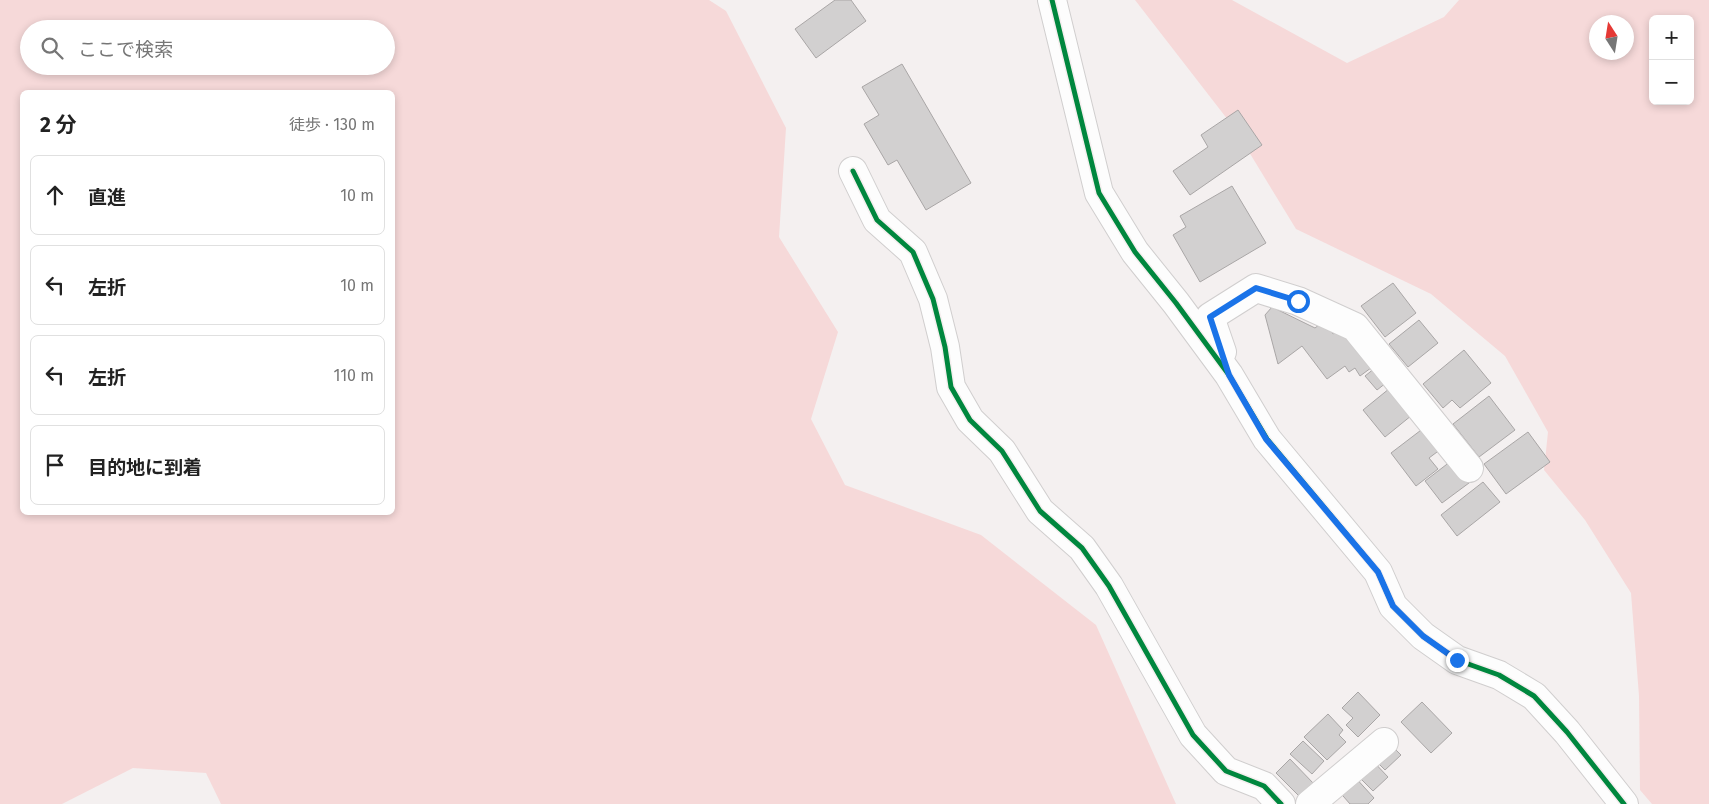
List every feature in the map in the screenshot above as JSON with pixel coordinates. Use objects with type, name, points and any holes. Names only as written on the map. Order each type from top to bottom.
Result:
[{"type":"street","points":[[1052,0],[1099,193],[1135,252],[1176,303],[1229,375],[1266,439],[1378,572],[1393,606],[1423,636],[1457,660],[1499,675],[1534,696],[1566,732],[1624,804]]},
{"type":"street","points":[[853,171],[877,220],[913,252],[933,299],[945,346],[951,387],[970,420],[1002,451],[1040,511],[1082,548],[1109,586],[1194,735],[1226,771],[1264,786],[1281,804]]},
{"type":"street","points":[[1229,375],[1210,317],[1256,288],[1298,301],[1355,327],[1469,468]]},
{"type":"street","points":[[1310,804],[1384,742]]},
{"type":"shaded area","points":[[0,0],[709,0],[726,11],[786,128],[779,237],[838,332],[811,419],[845,485],[981,535],[1096,625],[1176,804],[221,804],[206,773],[133,768],[62,804],[0,804]]},
{"type":"shaded area","points":[[1135,0],[1232,0],[1347,63],[1444,17],[1459,0],[1709,0],[1709,804],[1652,804],[1640,790],[1639,696],[1631,593],[1585,520],[1544,470],[1548,432],[1505,356],[1431,294],[1296,229],[1235,129]]},
{"type":"building","points":[[835,0],[851,0],[866,21],[816,58],[795,29]]},
{"type":"building","points":[[902,64],[971,183],[926,210],[897,160],[888,165],[864,124],[879,115],[862,87]]},
{"type":"building","points":[[1238,110],[1262,145],[1190,195],[1173,171],[1208,147],[1201,135]]},
{"type":"building","points":[[1232,186],[1266,243],[1200,282],[1173,235],[1186,227],[1180,216]]},
{"type":"building","points":[[1393,283],[1416,313],[1385,337],[1361,306]]},
{"type":"building","points":[[1272,307],[1315,328],[1324,321],[1333,334],[1345,325],[1375,365],[1360,376],[1355,368],[1349,372],[1345,366],[1327,379],[1302,346],[1278,364],[1265,315]]},
{"type":"building","points":[[1419,320],[1438,343],[1408,367],[1389,344]]},
{"type":"building","points":[[1464,350],[1491,383],[1460,408],[1452,400],[1443,408],[1423,384]]},
{"type":"building","points":[[1380,364],[1391,379],[1377,390],[1365,376]]},
{"type":"building","points":[[1395,384],[1417,411],[1385,437],[1363,410]]},
{"type":"building","points":[[1489,396],[1515,430],[1479,457],[1453,424]]},
{"type":"building","points":[[1429,424],[1445,446],[1429,458],[1438,469],[1416,486],[1391,453]]},
{"type":"building","points":[[1528,432],[1550,462],[1506,494],[1484,464]]},
{"type":"building","points":[[1455,458],[1473,480],[1442,503],[1425,481]]},
{"type":"building","points":[[1483,482],[1500,502],[1457,536],[1441,515]]},
{"type":"building","points":[[1358,692],[1380,715],[1358,737],[1346,725],[1353,718],[1342,708]]},
{"type":"building","points":[[1422,702],[1452,733],[1431,753],[1401,722]]},
{"type":"building","points":[[1328,714],[1343,730],[1339,735],[1346,742],[1327,760],[1304,737]]},
{"type":"building","points":[[1303,741],[1324,761],[1312,774],[1290,754]]},
{"type":"building","points":[[1388,742],[1401,755],[1385,770],[1372,757]]},
{"type":"building","points":[[1370,758],[1388,777],[1373,791],[1355,773]]},
{"type":"building","points":[[1290,759],[1314,784],[1300,797],[1276,773]]},
{"type":"building","points":[[1353,775],[1374,798],[1368,804],[1350,804],[1337,789]]},
{"type":"cycle path","points":[[1052,0],[1099,193],[1135,252],[1176,303],[1229,375],[1267,439],[1378,572],[1393,606],[1423,636],[1457,660],[1499,675],[1534,696],[1567,732],[1624,804]]},
{"type":"cycle path","points":[[853,171],[877,220],[913,252],[933,299],[945,347],[951,387],[970,420],[1002,451],[1040,511],[1082,548],[1109,586],[1193,735],[1226,771],[1264,786],[1281,804]]},
{"type":"route","points":[[1298,301],[1256,288],[1210,317],[1229,375],[1266,439],[1378,572],[1393,606],[1423,636],[1457,660]]}]
